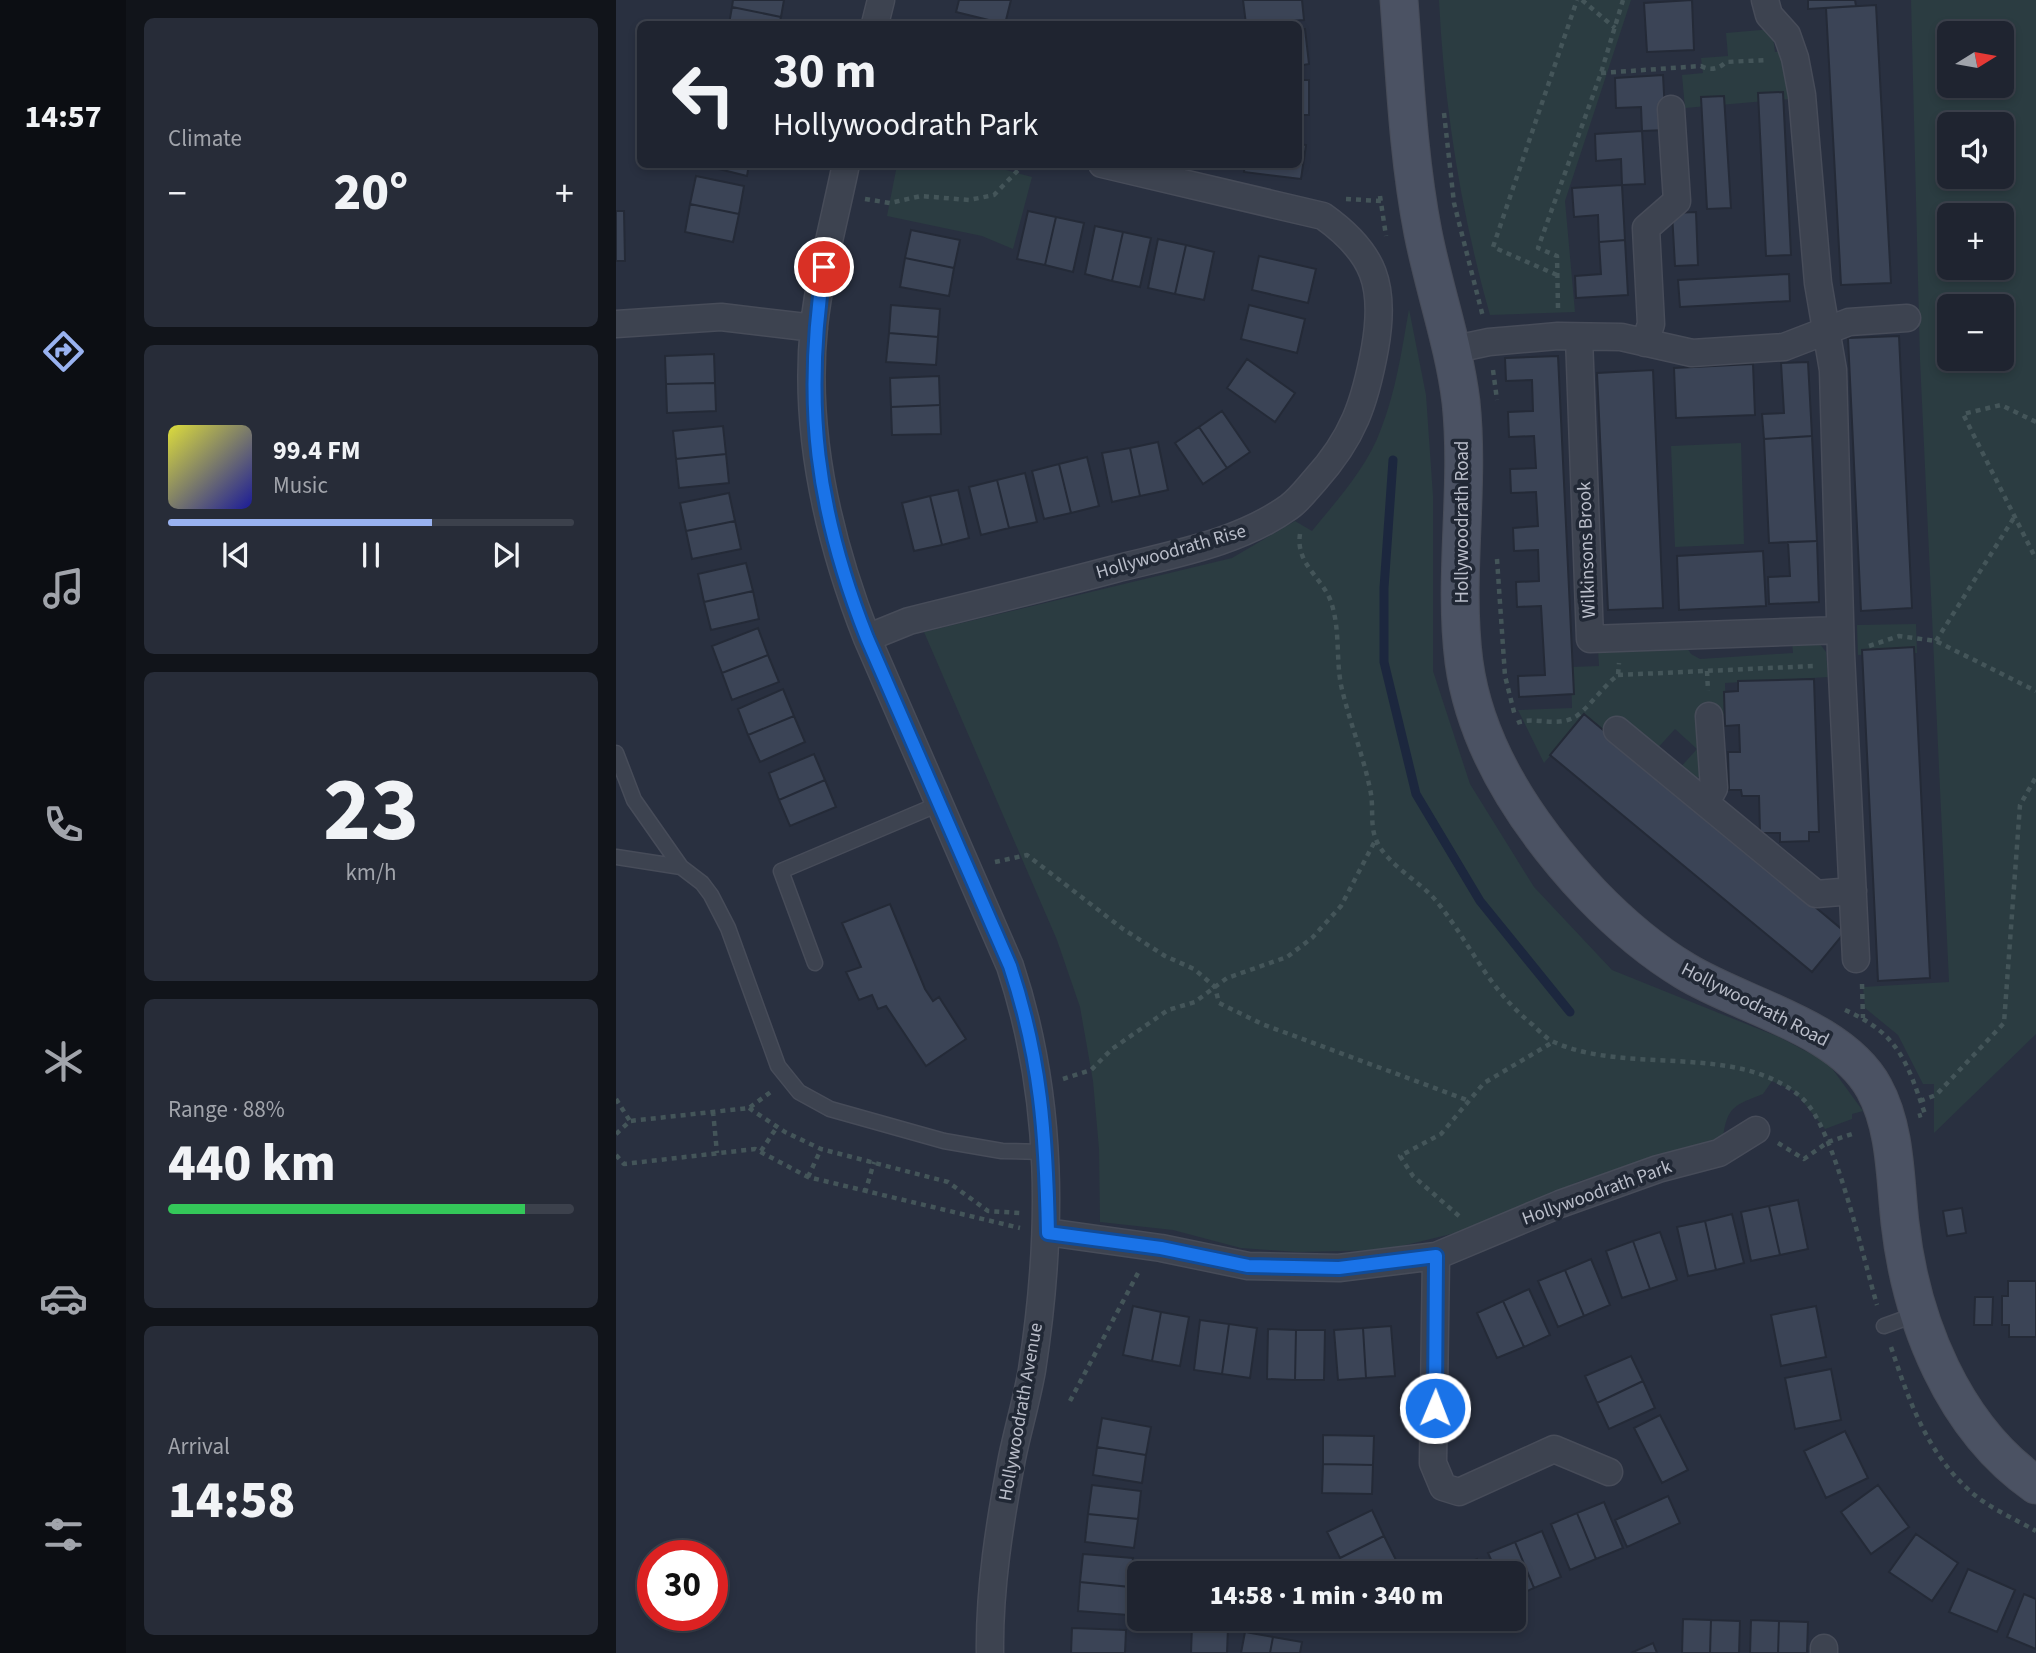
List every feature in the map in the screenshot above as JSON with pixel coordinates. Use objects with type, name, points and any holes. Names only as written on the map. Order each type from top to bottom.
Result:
[{"type":"main road","name":"Hollywoodrath Road","points":[[1399,0],[1405,107],[1413,176],[1461,400],[1465,463],[1462,612],[1464,661],[1475,713],[1492,755],[1528,816],[1560,862],[1617,922],[1684,971],[1805,1029],[1843,1052],[1861,1069],[1873,1086],[1887,1124],[1903,1251],[1936,1359],[1957,1402],[2016,1471],[2036,1485]]},
{"type":"street","points":[[876,21],[881,0]]},
{"type":"street","points":[[1765,0],[1769,15],[1787,35],[1795,58],[1826,331],[1833,370],[1840,630],[1856,960]]},
{"type":"street","points":[[1645,343],[1651,324],[1646,228],[1677,201],[1671,109]]},
{"type":"street","name":"Hollywoodrath Avenue","points":[[845,168],[814,328],[817,461],[829,525],[846,585],[867,638],[1010,966],[1027,1016],[1041,1086],[1048,1233],[1031,1373],[1012,1461],[999,1548],[990,1653]]},
{"type":"street","name":"Hollywoodrath Rise","points":[[867,638],[909,621],[1196,549],[1255,527],[1291,506],[1335,458],[1354,426],[1367,390],[1379,324],[1380,291],[1368,260],[1350,235],[1323,216],[1119,168]]},
{"type":"street","points":[[616,324],[721,317],[814,328]]},
{"type":"street","points":[[1451,350],[1489,342],[1569,336],[1621,337],[1692,352],[1784,347],[1849,322],[1907,318]]},
{"type":"street","name":"Wilkinsons Brook","points":[[1569,336],[1590,639],[1840,630]]},
{"type":"street","points":[[1706,802],[1714,788],[1709,716]]},
{"type":"street","points":[[1617,730],[1816,894],[1853,891]]},
{"type":"street","name":"Hollywoodrath Park","points":[[1048,1233],[1151,1247],[1248,1266],[1339,1268],[1436,1256],[1560,1204],[1658,1168],[1719,1153],[1756,1130]]},
{"type":"street","points":[[1436,1256],[1433,1463],[1443,1488],[1459,1492],[1554,1449],[1609,1472]]},
{"type":"lane","points":[[616,753],[634,800],[681,867],[702,883],[728,928],[778,1066],[799,1092],[830,1109],[919,1134],[1002,1151],[1045,1152]]},
{"type":"lane","points":[[815,964],[781,872],[939,804]]},
{"type":"lane","points":[[616,857],[681,867]]},
{"type":"lane","points":[[1884,1326],[1921,1312]]},
{"type":"path","points":[[1558,275],[1493,247],[1579,0],[1615,27]]},
{"type":"path","points":[[1569,336],[1557,256],[1538,248],[1601,73],[1623,0]]},
{"type":"path","points":[[1601,73],[1701,66],[1707,69],[1720,68],[1726,62],[1795,58]]},
{"type":"path","points":[[840,194],[890,203],[898,199],[921,196],[969,200],[994,195],[1020,168]]},
{"type":"path","points":[[2036,422],[2001,405],[1964,414],[2036,559]]},
{"type":"path","points":[[1936,641],[2015,515]]},
{"type":"path","points":[[1301,523],[1298,545],[1304,562],[1332,603],[1341,684],[1371,792],[1376,839],[1383,853],[1437,902],[1473,958],[1510,1007],[1553,1042],[1639,1059],[1711,1064],[1764,1075],[1804,1099],[1828,1142],[1804,1159],[1756,1130]]},
{"type":"path","points":[[1517,723],[1526,719],[1556,722],[1574,718],[1602,686],[1618,676],[1620,638]]},
{"type":"path","points":[[1920,1101],[1936,1095],[2004,1023],[2020,804],[2036,776]]},
{"type":"path","points":[[1041,1086],[1091,1070],[1143,1026],[1168,1010],[1195,1002],[1227,978],[1287,957],[1312,938],[1341,906],[1376,839]]},
{"type":"path","points":[[967,869],[1027,855],[1123,929],[1165,956],[1194,969],[1215,987],[1219,1003],[1262,1024],[1468,1100]]},
{"type":"path","points":[[1469,1242],[1459,1216],[1412,1176],[1401,1156],[1441,1134],[1484,1083],[1553,1042]]},
{"type":"path","points":[[616,1133],[630,1121],[748,1108],[788,1081]]},
{"type":"path","points":[[616,1099],[630,1121]]},
{"type":"path","points":[[748,1108],[777,1127],[821,1149],[948,1182],[993,1211]]},
{"type":"path","points":[[713,1111],[717,1153]]},
{"type":"path","points":[[761,1151],[777,1127]]},
{"type":"path","points":[[808,1177],[821,1149]]},
{"type":"path","points":[[616,1155],[624,1164],[717,1153],[761,1151],[785,1167],[808,1177],[993,1224]]},
{"type":"path","points":[[865,1193],[874,1162]]},
{"type":"path","points":[[1070,1401],[1151,1247]]},
{"type":"shaded area","points":[[1439,0],[1631,0],[1565,201],[1575,312],[1490,315],[1462,198],[1445,80]]},
{"type":"shaded area","points":[[1911,0],[2036,0],[2036,1034],[1934,1133],[1934,1084],[1923,1084],[1898,1035],[1865,1008],[1863,987],[1949,982],[1920,360]]},
{"type":"shaded area","points":[[1772,29],[1775,52],[1785,51],[1790,99],[1685,108],[1682,75],[1703,73],[1701,58],[1728,56],[1726,33]]},
{"type":"shaded area","points":[[896,168],[999,168],[1032,177],[1013,249],[982,236],[887,216]]},
{"type":"shaded area","points":[[1409,309],[1426,395],[1433,496],[1433,671],[1470,784],[1534,887],[1612,970],[1781,1038],[1828,1063],[1863,1111],[1852,1114],[1852,1119],[1825,1129],[1794,1091],[1772,1081],[1763,1094],[1734,1108],[1727,1119],[1723,1138],[1580,1181],[1476,1228],[1385,1250],[1297,1252],[1241,1248],[1173,1230],[1100,1222],[1099,1149],[1093,1081],[1080,1007],[1057,940],[924,632],[1232,558],[1295,521],[1312,531],[1351,483],[1375,443],[1395,385]]},
{"type":"shaded area","points":[[1741,443],[1744,544],[1675,547],[1671,446]]},
{"type":"shaded area","points":[[1916,624],[1917,653],[1858,655],[1857,625]]},
{"type":"shaded area","points":[[1817,640],[1826,652],[1828,677],[1725,683],[1726,715],[1704,716],[1707,777],[1688,778],[1678,770],[1697,749],[1675,729],[1655,751],[1602,737],[1581,720],[1544,763],[1518,710],[1572,708],[1571,667],[1599,666],[1598,649],[1686,646],[1691,654],[1700,659],[1793,653],[1792,642]]},
{"type":"building","points":[[733,0],[784,0],[781,17],[732,7]]},
{"type":"building","points":[[959,0],[1011,0],[1006,21],[993,21],[956,12]]},
{"type":"building","points":[[1243,0],[1302,0],[1304,20],[1246,21]]},
{"type":"building","points":[[1692,0],[1694,50],[1647,52],[1644,3]]},
{"type":"building","points":[[1808,0],[1855,0],[1856,6],[1808,9]]},
{"type":"building","points":[[1876,5],[1891,283],[1841,285],[1826,8]]},
{"type":"building","points":[[732,7],[781,17],[780,21],[730,21]]},
{"type":"building","points":[[1302,29],[1305,29],[1309,64],[1302,65]]},
{"type":"building","points":[[1663,75],[1666,130],[1642,131],[1641,107],[1616,108],[1615,78]]},
{"type":"building","points":[[1302,80],[1309,80],[1309,115],[1302,115]]},
{"type":"building","points":[[1783,92],[1791,255],[1766,256],[1758,93]]},
{"type":"building","points":[[1724,96],[1731,208],[1707,209],[1701,97]]},
{"type":"building","points":[[1642,131],[1645,184],[1622,185],[1621,159],[1596,161],[1595,134]]},
{"type":"building","points":[[1302,144],[1306,145],[1301,179],[1244,172],[1244,168],[1302,168]]},
{"type":"building","points":[[715,168],[748,168],[747,176]]},
{"type":"building","points":[[696,176],[744,186],[739,214],[690,204]]},
{"type":"building","points":[[1622,185],[1625,240],[1599,242],[1598,215],[1574,217],[1572,188]]},
{"type":"building","points":[[690,204],[739,214],[733,242],[685,232]]},
{"type":"building","points":[[616,211],[624,211],[625,261],[616,261]]},
{"type":"building","points":[[1028,211],[1056,217],[1045,265],[1017,259]]},
{"type":"building","points":[[1696,212],[1698,265],[1675,266],[1672,213]]},
{"type":"building","points":[[1056,217],[1084,223],[1073,272],[1045,265]]},
{"type":"building","points":[[1095,226],[1123,232],[1112,281],[1085,274]]},
{"type":"building","points":[[911,230],[960,240],[954,268],[905,258]]},
{"type":"building","points":[[1123,232],[1151,238],[1140,287],[1112,281]]},
{"type":"building","points":[[1158,239],[1186,245],[1175,294],[1148,288]]},
{"type":"building","points":[[1625,240],[1628,295],[1576,298],[1575,276],[1601,274],[1599,242]]},
{"type":"building","points":[[1186,245],[1214,252],[1204,300],[1175,294]]},
{"type":"building","points":[[1259,256],[1316,269],[1308,303],[1252,290]]},
{"type":"building","points":[[905,258],[954,268],[949,296],[900,287]]},
{"type":"building","points":[[1789,274],[1790,301],[1680,307],[1678,280]]},
{"type":"building","points":[[891,305],[940,309],[938,337],[889,333]]},
{"type":"building","points":[[1249,305],[1305,319],[1297,353],[1241,339]]},
{"type":"building","points":[[889,333],[938,337],[936,365],[886,362]]},
{"type":"building","points":[[1899,336],[1912,608],[1861,611],[1848,338]]},
{"type":"building","points":[[714,354],[715,383],[666,384],[665,356]]},
{"type":"building","points":[[1558,356],[1574,694],[1519,697],[1518,676],[1545,675],[1541,606],[1517,607],[1516,582],[1539,581],[1538,550],[1514,551],[1513,528],[1538,526],[1536,492],[1511,493],[1510,469],[1536,468],[1534,436],[1509,437],[1508,412],[1533,411],[1532,380],[1506,381],[1505,358]]},
{"type":"building","points":[[1247,359],[1295,393],[1275,422],[1227,388]]},
{"type":"building","points":[[1808,362],[1812,436],[1764,439],[1762,414],[1784,413],[1781,363]]},
{"type":"building","points":[[1753,364],[1755,415],[1676,418],[1674,368]]},
{"type":"building","points":[[1653,370],[1663,608],[1608,610],[1597,373]]},
{"type":"building","points":[[939,376],[940,405],[891,407],[890,378]]},
{"type":"building","points":[[715,383],[716,411],[667,413],[666,384]]},
{"type":"building","points":[[940,405],[941,434],[892,435],[891,407]]},
{"type":"building","points":[[1222,411],[1250,452],[1227,468],[1199,427]]},
{"type":"building","points":[[723,426],[726,454],[676,459],[673,431]]},
{"type":"building","points":[[1199,427],[1227,468],[1203,484],[1175,443]]},
{"type":"building","points":[[1812,436],[1817,541],[1769,543],[1764,439]]},
{"type":"building","points":[[1158,442],[1168,490],[1140,496],[1130,448]]},
{"type":"building","points":[[1130,448],[1140,496],[1112,502],[1102,453]]},
{"type":"building","points":[[726,454],[729,483],[679,488],[676,459]]},
{"type":"building","points":[[1087,457],[1099,506],[1071,513],[1059,464]]},
{"type":"building","points":[[1059,464],[1071,513],[1044,519],[1032,471]]},
{"type":"building","points":[[1025,473],[1037,522],[1009,528],[997,480]]},
{"type":"building","points":[[997,480],[1009,528],[981,535],[969,487]]},
{"type":"building","points":[[958,490],[969,538],[942,545],[930,496]]},
{"type":"building","points":[[729,493],[735,521],[686,531],[680,503]]},
{"type":"building","points":[[930,496],[942,545],[914,551],[902,503]]},
{"type":"building","points":[[735,521],[741,549],[692,559],[686,531]]},
{"type":"building","points":[[1817,541],[1819,602],[1769,604],[1768,577],[1790,576],[1788,542]]},
{"type":"building","points":[[1763,551],[1766,606],[1679,610],[1677,556]]},
{"type":"building","points":[[746,563],[753,591],[704,602],[698,574]]},
{"type":"building","points":[[753,591],[759,619],[711,630],[704,602]]},
{"type":"building","points":[[758,628],[768,655],[722,673],[712,646]]},
{"type":"building","points":[[1914,647],[1930,978],[1878,981],[1862,650]]},
{"type":"building","points":[[768,655],[779,682],[732,700],[722,673]]},
{"type":"building","points":[[1814,679],[1819,832],[1809,832],[1809,841],[1780,842],[1780,833],[1760,833],[1759,796],[1742,796],[1741,790],[1729,790],[1728,752],[1740,752],[1739,725],[1725,726],[1724,692],[1738,691],[1738,681]]},
{"type":"building","points":[[783,689],[794,716],[748,735],[738,709]]},
{"type":"building","points":[[1584,714],[1845,932],[1812,972],[1550,755]]},
{"type":"building","points":[[794,716],[805,742],[760,762],[748,735]]},
{"type":"building","points":[[814,754],[825,780],[779,800],[769,773]]},
{"type":"building","points":[[825,780],[836,807],[790,826],[779,800]]},
{"type":"building","points":[[890,904],[925,989],[933,1001],[939,997],[966,1039],[926,1066],[886,1006],[878,1009],[872,995],[859,1000],[846,972],[861,967],[842,923]]},
{"type":"building","points":[[1798,1200],[1808,1249],[1780,1255],[1769,1206]]},
{"type":"building","points":[[1769,1206],[1780,1255],[1751,1261],[1741,1212]]},
{"type":"building","points":[[1962,1208],[1966,1233],[1947,1236],[1943,1211]]},
{"type":"building","points":[[1732,1214],[1744,1263],[1716,1270],[1705,1221]]},
{"type":"building","points":[[1705,1221],[1716,1270],[1688,1276],[1677,1227]]},
{"type":"building","points":[[1660,1232],[1677,1280],[1650,1289],[1633,1241]]},
{"type":"building","points":[[1633,1241],[1650,1289],[1622,1298],[1606,1251]]},
{"type":"building","points":[[1591,1259],[1610,1305],[1584,1316],[1565,1270]]},
{"type":"building","points":[[1565,1270],[1584,1316],[1558,1327],[1538,1281]]},
{"type":"building","points":[[2008,1281],[2036,1281],[2036,1337],[2009,1337],[2009,1325],[2002,1325],[2002,1296],[2008,1296]]},
{"type":"building","points":[[1529,1289],[1550,1335],[1524,1347],[1503,1301]]},
{"type":"building","points":[[1975,1297],[1993,1297],[1992,1325],[1974,1325]]},
{"type":"building","points":[[1503,1301],[1524,1347],[1497,1358],[1477,1313]]},
{"type":"building","points":[[1133,1306],[1161,1312],[1152,1361],[1123,1355]]},
{"type":"building","points":[[1816,1306],[1826,1357],[1781,1366],[1771,1315]]},
{"type":"building","points":[[1161,1312],[1189,1317],[1180,1366],[1152,1361]]},
{"type":"building","points":[[1200,1320],[1229,1324],[1222,1374],[1194,1370]]},
{"type":"building","points":[[1229,1324],[1257,1328],[1250,1378],[1222,1374]]},
{"type":"building","points":[[1391,1326],[1395,1376],[1366,1378],[1363,1328]]},
{"type":"building","points":[[1363,1328],[1366,1378],[1338,1380],[1334,1330]]},
{"type":"building","points":[[1268,1329],[1296,1330],[1295,1380],[1267,1379]]},
{"type":"building","points":[[1296,1330],[1325,1330],[1324,1380],[1295,1380]]},
{"type":"building","points":[[1631,1356],[1643,1381],[1597,1403],[1585,1376]]},
{"type":"building","points":[[1831,1369],[1841,1420],[1795,1429],[1785,1378]]},
{"type":"building","points":[[1643,1381],[1655,1408],[1609,1429],[1597,1403]]},
{"type":"building","points":[[1660,1415],[1688,1470],[1662,1483],[1634,1428]]},
{"type":"building","points":[[1102,1418],[1151,1427],[1146,1455],[1097,1447]]},
{"type":"building","points":[[1845,1431],[1868,1478],[1826,1498],[1804,1451]]},
{"type":"building","points":[[1323,1435],[1374,1436],[1373,1465],[1323,1464]]},
{"type":"building","points":[[1097,1447],[1146,1455],[1142,1483],[1093,1475]]},
{"type":"building","points":[[1323,1464],[1373,1465],[1372,1494],[1322,1493]]},
{"type":"building","points":[[1092,1485],[1141,1491],[1138,1519],[1088,1514]]},
{"type":"building","points":[[1878,1485],[1909,1527],[1871,1554],[1841,1512]]},
{"type":"building","points":[[1668,1496],[1680,1523],[1627,1547],[1615,1520]]},
{"type":"building","points":[[1604,1502],[1623,1548],[1596,1559],[1577,1513]]},
{"type":"building","points":[[1372,1510],[1384,1536],[1340,1558],[1327,1532]]},
{"type":"building","points":[[1577,1513],[1596,1559],[1570,1570],[1551,1524]]},
{"type":"building","points":[[1088,1514],[1138,1519],[1134,1548],[1085,1542]]},
{"type":"building","points":[[1542,1531],[1561,1577],[1534,1588],[1526,1569],[1526,1561],[1523,1561],[1515,1542]]},
{"type":"building","points":[[1916,1534],[1958,1563],[1932,1601],[1889,1572]]},
{"type":"building","points":[[1384,1536],[1396,1561],[1341,1561],[1340,1558]]},
{"type":"building","points":[[1515,1542],[1523,1561],[1492,1561],[1488,1553]]},
{"type":"building","points":[[1083,1554],[1133,1558],[1133,1561],[1127,1561],[1127,1587],[1080,1582]]},
{"type":"building","points":[[1526,1569],[1534,1588],[1526,1592]]},
{"type":"building","points":[[1968,1569],[2015,1590],[1997,1632],[1949,1612]]},
{"type":"building","points":[[1080,1582],[1127,1587],[1127,1615],[1078,1611]]},
{"type":"building","points":[[2024,1594],[2036,1599],[2036,1649],[2007,1637]]},
{"type":"building","points":[[1683,1619],[1711,1620],[1710,1653],[1682,1653]]},
{"type":"building","points":[[1711,1620],[1740,1621],[1739,1653],[1710,1653]]},
{"type":"building","points":[[1751,1620],[1779,1621],[1778,1653],[1750,1653]]},
{"type":"building","points":[[1779,1621],[1808,1622],[1807,1653],[1778,1653]]},
{"type":"building","points":[[1072,1628],[1126,1630],[1125,1653],[1071,1653]]},
{"type":"building","points":[[1192,1631],[1228,1631],[1227,1653],[1191,1653]]},
{"type":"building","points":[[1245,1632],[1273,1637],[1270,1653],[1241,1653]]},
{"type":"building","points":[[1273,1637],[1302,1642],[1300,1653],[1270,1653]]},
{"type":"building","points":[[1653,1643],[1657,1653],[1631,1653]]},
{"type":"waterway","points":[[1393,460],[1384,588],[1384,662],[1416,794],[1480,901],[1570,1012]]},
{"type":"route","points":[[824,267],[814,328],[813,393],[817,461],[829,525],[846,585],[867,638],[1010,966],[1027,1016],[1041,1086],[1048,1233],[1161,1248],[1248,1266],[1339,1268],[1436,1256],[1435,1408]]}]
